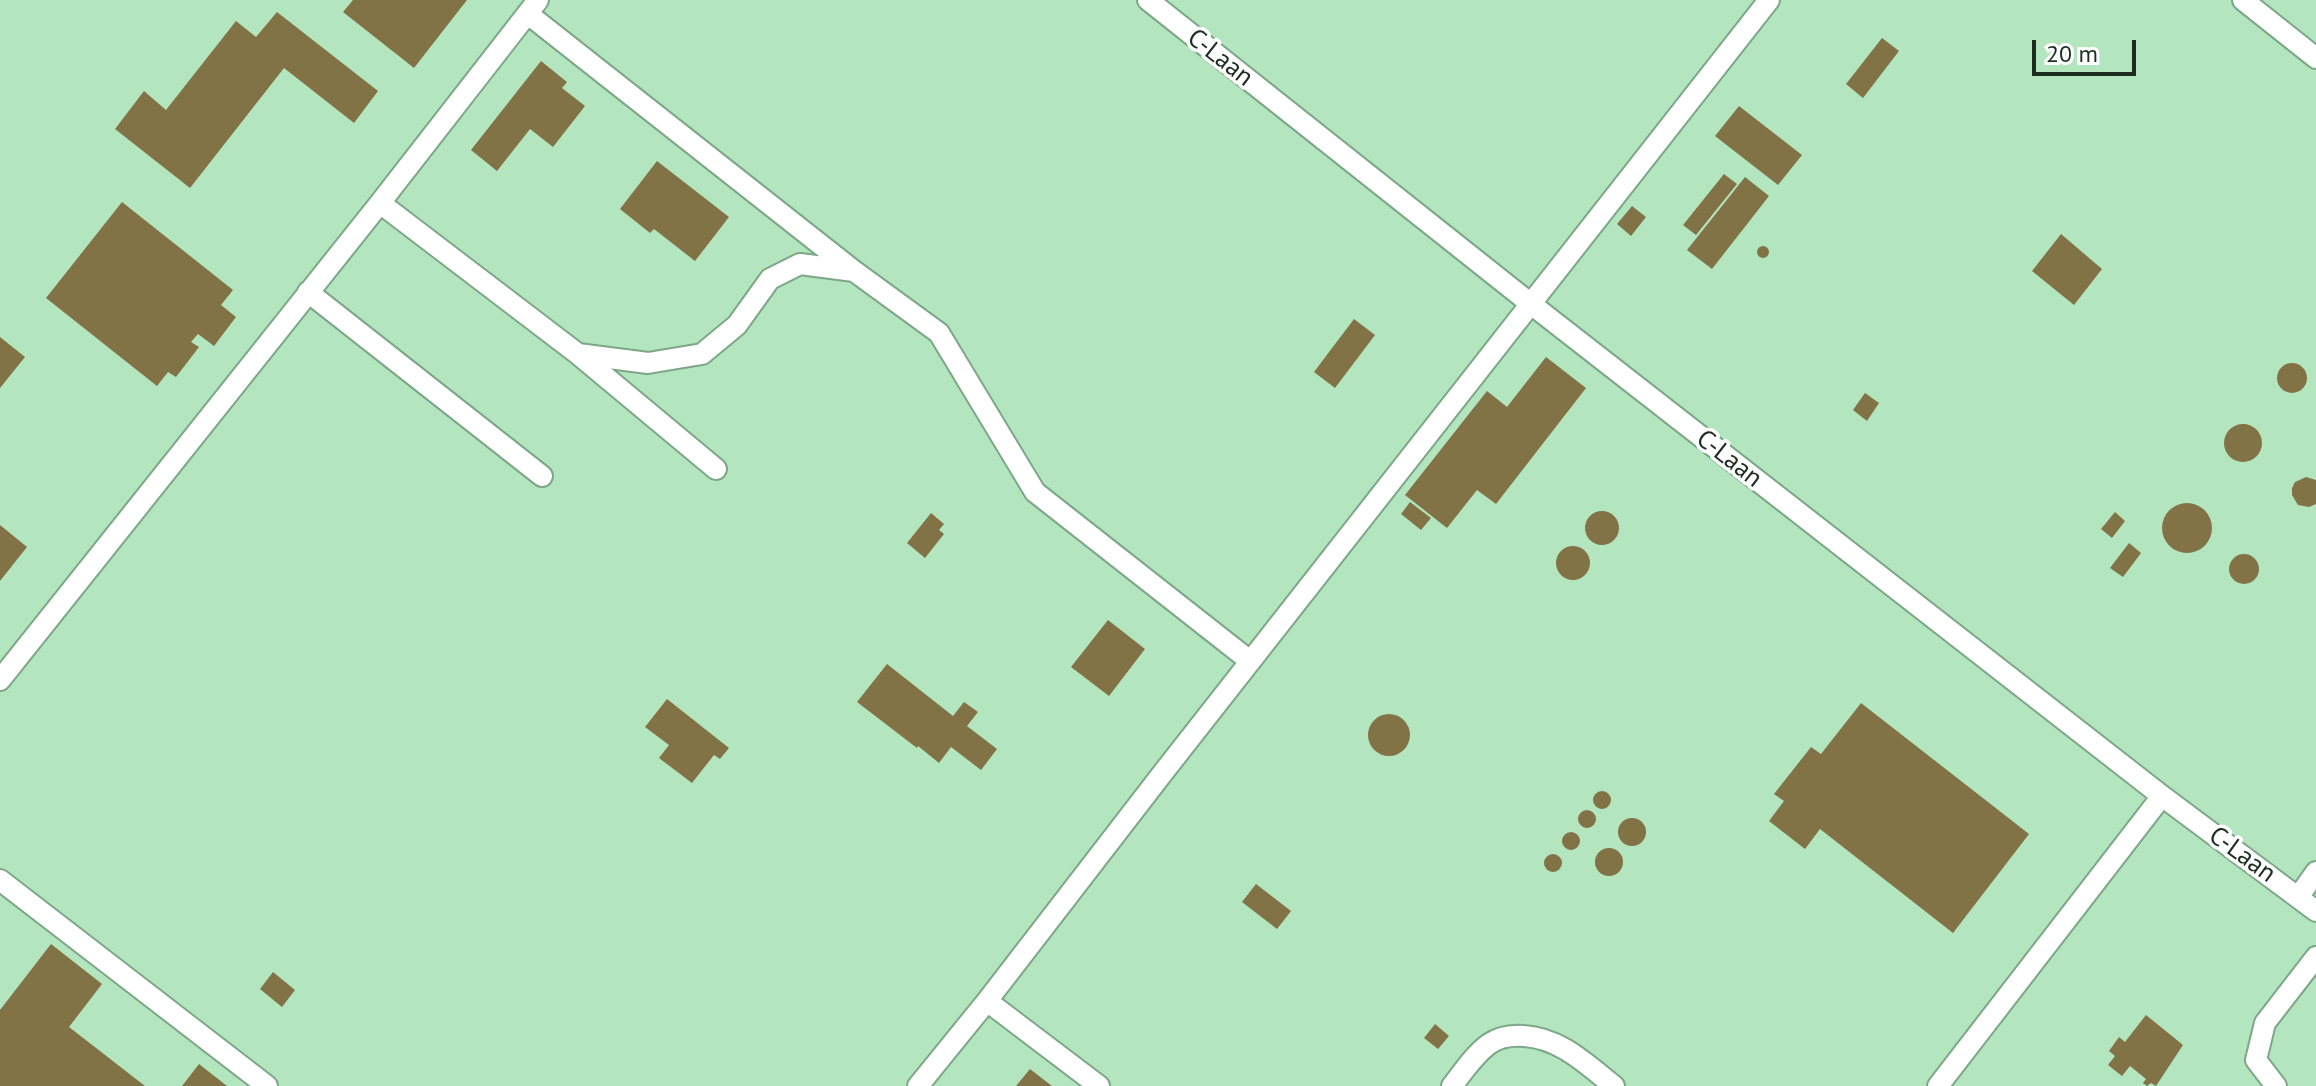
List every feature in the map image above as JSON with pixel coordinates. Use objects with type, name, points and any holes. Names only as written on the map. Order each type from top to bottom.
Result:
[{"type":"lane","name":"C-Laan","points":[[1148,0],[1531,304],[2162,796],[2316,911]]},
{"type":"lane","points":[[918,1086],[1769,0]]},
{"type":"lane","points":[[2243,0],[2316,58]]},
{"type":"lane","points":[[0,680],[533,7],[854,271],[939,333],[1035,492],[1250,661]]},
{"type":"lane","points":[[380,203],[578,354],[716,469]]},
{"type":"lane","points":[[578,354],[648,363],[702,354],[737,325],[770,279],[800,264],[854,271]]},
{"type":"lane","points":[[308,292],[542,476]]},
{"type":"lane","points":[[1938,1086],[2162,796]]},
{"type":"lane","points":[[2299,896],[2316,872]]},
{"type":"lane","points":[[0,880],[267,1086]]},
{"type":"lane","points":[[2276,1086],[2256,1060],[2265,1023],[2316,957]]},
{"type":"lane","points":[[987,1001],[1099,1086]]},
{"type":"lane","points":[[1452,1086],[1490,1043],[1510,1035],[1537,1037],[1562,1046],[1614,1086]]},
{"type":"shaded area","points":[[0,0],[2316,0],[2316,1086],[0,1086]]},
{"type":"building","points":[[353,0],[467,0],[414,68],[343,12]]},
{"type":"building","points":[[277,12],[378,91],[354,123],[284,68],[190,188],[115,129],[144,91],[166,110],[236,21],[256,37]]},
{"type":"building","points":[[1882,38],[1899,51],[1863,98],[1846,84]]},
{"type":"building","points":[[541,61],[567,82],[562,88],[585,106],[553,147],[530,129],[497,171],[471,150]]},
{"type":"building","points":[[1739,106],[1802,155],[1778,185],[1715,136]]},
{"type":"building","points":[[657,161],[729,217],[695,261],[654,229],[650,233],[620,209]]},
{"type":"building","points":[[1724,174],[1737,184],[1696,235],[1683,225]]},
{"type":"building","points":[[1745,177],[1769,196],[1712,269],[1687,250]]},
{"type":"building","points":[[122,202],[233,290],[221,305],[236,317],[214,346],[198,334],[191,342],[199,347],[176,377],[168,372],[157,386],[46,298]]},
{"type":"building","points":[[1632,206],[1646,217],[1631,236],[1617,224]]},
{"type":"building","points":[[2061,234],[2102,269],[2074,305],[2032,271]]},
{"type":"building","points":[[1763,246],[1769,252],[1763,258],[1757,252]]},
{"type":"building","points":[[1354,319],[1375,335],[1335,388],[1314,372]]},
{"type":"building","points":[[0,337],[25,357],[0,388]]},
{"type":"building","points":[[1546,357],[1586,388],[1496,504],[1477,490],[1447,528],[1405,495],[1487,391],[1507,407]]},
{"type":"building","points":[[2292,363],[2303,367],[2307,378],[2303,389],[2292,393],[2281,389],[2277,378],[2281,367]]},
{"type":"building","points":[[1865,393],[1879,403],[1867,421],[1853,410]]},
{"type":"building","points":[[2243,424],[2256,430],[2262,443],[2256,456],[2243,462],[2230,456],[2224,443],[2230,430]]},
{"type":"building","points":[[2306,477],[2316,480],[2316,504],[2309,507],[2298,505],[2292,495],[2295,482]]},
{"type":"building","points":[[1410,502],[1431,518],[1421,530],[1401,514]]},
{"type":"building","points":[[2187,503],[2204,511],[2212,528],[2204,545],[2187,553],[2170,545],[2162,528],[2170,511]]},
{"type":"building","points":[[1602,511],[1614,516],[1619,528],[1614,540],[1602,545],[1590,540],[1585,528],[1590,516]]},
{"type":"building","points":[[2115,512],[2125,521],[2112,538],[2101,529]]},
{"type":"building","points":[[931,513],[944,524],[939,530],[944,534],[925,558],[907,543]]},
{"type":"building","points":[[0,525],[27,547],[0,581]]},
{"type":"building","points":[[2129,543],[2141,553],[2123,577],[2110,568]]},
{"type":"building","points":[[1573,546],[1585,551],[1590,563],[1585,575],[1573,580],[1561,575],[1556,563],[1561,551]]},
{"type":"building","points":[[2244,554],[2255,558],[2259,569],[2255,580],[2244,584],[2233,580],[2229,569],[2233,558]]},
{"type":"building","points":[[1108,620],[1145,649],[1109,696],[1071,667]]},
{"type":"building","points":[[887,664],[953,716],[964,702],[978,712],[967,726],[997,749],[981,770],[951,747],[939,763],[857,702]]},
{"type":"building","points":[[667,699],[729,748],[720,759],[714,755],[692,783],[659,758],[669,745],[645,727]]},
{"type":"building","points":[[1861,703],[2029,834],[1953,933],[1820,829],[1805,849],[1769,821],[1784,801],[1774,794],[1811,747],[1821,754]]},
{"type":"building","points":[[1389,714],[1404,720],[1410,735],[1404,750],[1389,756],[1374,750],[1368,735],[1374,720]]},
{"type":"building","points":[[1602,791],[1611,800],[1602,809],[1593,800]]},
{"type":"building","points":[[1587,810],[1596,819],[1587,828],[1578,819]]},
{"type":"building","points":[[1632,818],[1642,822],[1646,832],[1642,842],[1632,846],[1622,842],[1618,832],[1622,822]]},
{"type":"building","points":[[1571,832],[1580,841],[1571,850],[1562,841]]},
{"type":"building","points":[[1609,848],[1619,852],[1623,862],[1619,872],[1609,876],[1599,872],[1595,862],[1599,852]]},
{"type":"building","points":[[1553,854],[1562,863],[1553,872],[1544,863]]},
{"type":"building","points":[[1256,884],[1291,911],[1277,929],[1242,902]]},
{"type":"building","points":[[51,944],[102,984],[69,1027],[145,1086],[0,1086],[0,1010]]},
{"type":"building","points":[[273,972],[295,990],[282,1007],[260,989]]},
{"type":"building","points":[[2146,1015],[2183,1045],[2156,1086],[2143,1083],[2146,1079],[2130,1066],[2122,1076],[2108,1065],[2115,1056],[2109,1051],[2119,1037],[2125,1042]]},
{"type":"building","points":[[1435,1024],[1449,1036],[1438,1049],[1424,1038]]},
{"type":"building","points":[[199,1064],[227,1086],[182,1086]]},
{"type":"building","points":[[1030,1069],[1052,1086],[1016,1086]]}]
